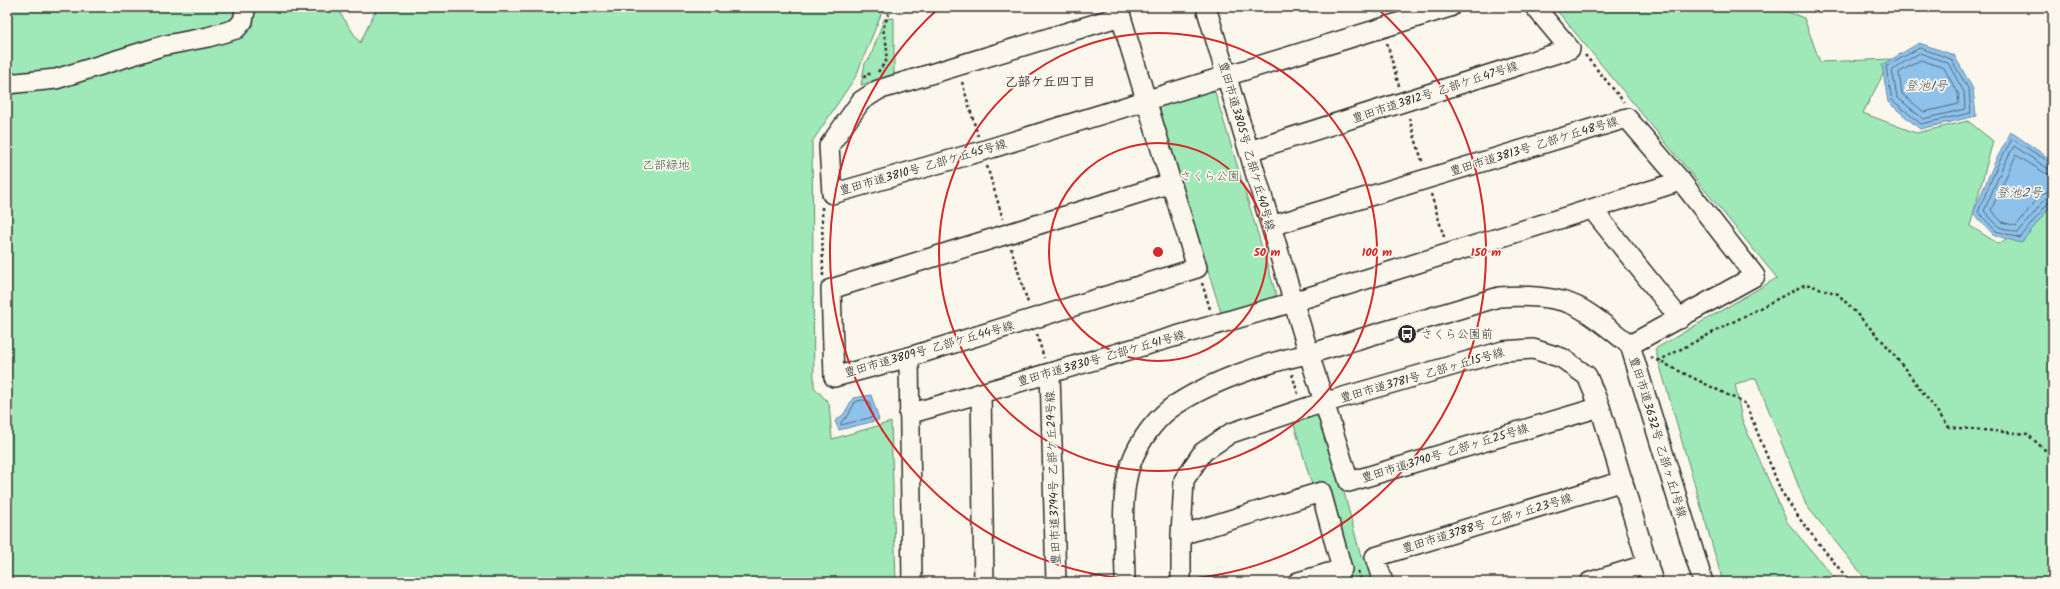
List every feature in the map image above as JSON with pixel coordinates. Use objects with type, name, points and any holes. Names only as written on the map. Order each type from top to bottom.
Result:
[{"type":"street","points":[[7,84],[56,79],[162,46],[208,37],[236,29],[243,21],[245,11],[244,7]]},
{"type":"street","name":"豊田市道3805号 乙部ケ丘40号線","points":[[1206,7],[1293,301],[1297,360]]},
{"type":"street","points":[[1226,76],[1450,7]]},
{"type":"street","name":"豊田市道3812号 乙部ケ丘47号線","points":[[1249,151],[1570,48],[1535,7]]},
{"type":"street","points":[[1120,11],[1197,268]]},
{"type":"street","name":"豊田市道3810号 乙部ケ丘45号線","points":[[1120,11],[957,66],[878,90],[861,101],[829,146],[832,194],[982,151],[1226,76]]},
{"type":"street","name":"豊田市道3813号 乙部ケ丘48号線","points":[[1271,226],[1627,118],[1681,181],[1755,276],[1680,319],[1637,349]]},
{"type":"street","name":"豊田市道3830号 乙部ケ丘41号線","points":[[910,414],[981,393],[1048,367],[1215,325],[1681,181]]},
{"type":"street","name":"豊田市道3809号 乙部ケ丘44号線","points":[[1171,183],[831,289],[834,377],[909,357],[1197,268]]},
{"type":"street","points":[[1592,208],[1680,319]]},
{"type":"street","name":"豊田市道3632号 乙部ヶ丘1号線","points":[[1125,582],[1124,515],[1128,473],[1143,440],[1156,423],[1171,408],[1216,383],[1297,360],[1499,297],[1519,295],[1540,297],[1576,306],[1607,326],[1637,349],[1704,582]]},
{"type":"street","name":"豊田市道3781号 乙部ヶ丘15号線","points":[[1181,582],[1181,535],[1184,480],[1202,452],[1232,434],[1324,403],[1503,351],[1533,349],[1562,358],[1587,376],[1600,406],[1651,573]]},
{"type":"street","points":[[909,357],[912,582]]},
{"type":"street","name":"豊田市道3790号 乙部ヶ丘25号線","points":[[1297,360],[1324,403],[1349,482],[1600,406]]},
{"type":"street","name":"豊田市道3794号 乙部ケ丘29号線","points":[[1048,367],[1056,582]]},
{"type":"street","points":[[981,393],[984,582]]},
{"type":"street","name":"豊田市道3788号 乙部ヶ丘23号線","points":[[1383,582],[1375,557],[1623,481]]},
{"type":"street","points":[[1181,535],[1321,492],[1342,569],[1298,582]]},
{"type":"street","points":[[1590,582],[1651,573]]},
{"type":"path","points":[[861,85],[866,74],[877,74],[886,60],[887,47],[883,28],[891,7]]},
{"type":"path","points":[[1382,28],[1448,253]]},
{"type":"path","points":[[1581,49],[1626,104]]},
{"type":"path","points":[[957,66],[1048,367]]},
{"type":"path","points":[[822,203],[823,278]]},
{"type":"path","points":[[1197,268],[1215,325]]},
{"type":"path","points":[[1658,360],[1806,284],[1838,294],[1889,348],[1950,426],[2027,434],[2053,457]]},
{"type":"path","points":[[1637,349],[1746,404],[1781,490],[1804,525],[1850,582]]},
{"type":"path","points":[[1297,360],[1302,410]]},
{"type":"green space","name":"乙部緑地","points":[[7,7],[336,7],[360,43],[377,7],[884,7],[856,76],[812,142],[814,387],[829,403],[832,439],[891,422],[896,582],[7,582]]},
{"type":"green space","points":[[1554,7],[1775,7],[1804,18],[1820,62],[1891,59],[1863,113],[1916,133],[1968,121],[1993,141],[1970,226],[1999,244],[2053,204],[2053,582],[1868,582],[1806,505],[1756,378],[1735,384],[1742,420],[1787,522],[1838,582],[1723,582],[1655,349],[1777,278]]},
{"type":"green space","points":[[894,18],[894,76],[861,85],[865,63],[870,58],[884,19]]},
{"type":"green space","name":"さくら公園","points":[[1210,91],[1215,92],[1276,294],[1275,299],[1222,316],[1159,110],[1161,105]]},
{"type":"green space","points":[[1319,413],[1344,492],[1361,557],[1364,556],[1372,582],[1345,582],[1312,485],[1292,418]]},
{"type":"water","name":"登池1号","points":[[1919,43],[1954,55],[1973,89],[1976,116],[1920,129],[1888,102],[1882,65]]},
{"type":"water","name":"登池2号","points":[[2011,132],[2053,161],[2053,203],[2021,243],[1994,235],[1973,213],[1995,162]]},
{"type":"water","points":[[871,395],[879,420],[839,430],[835,421],[844,414],[853,398]]},
{"type":"place","name":"さくら公園前","points":[[1407,334]]},
{"type":"district","name":"乙部ケ丘四丁目","points":[[1050,81]]}]
